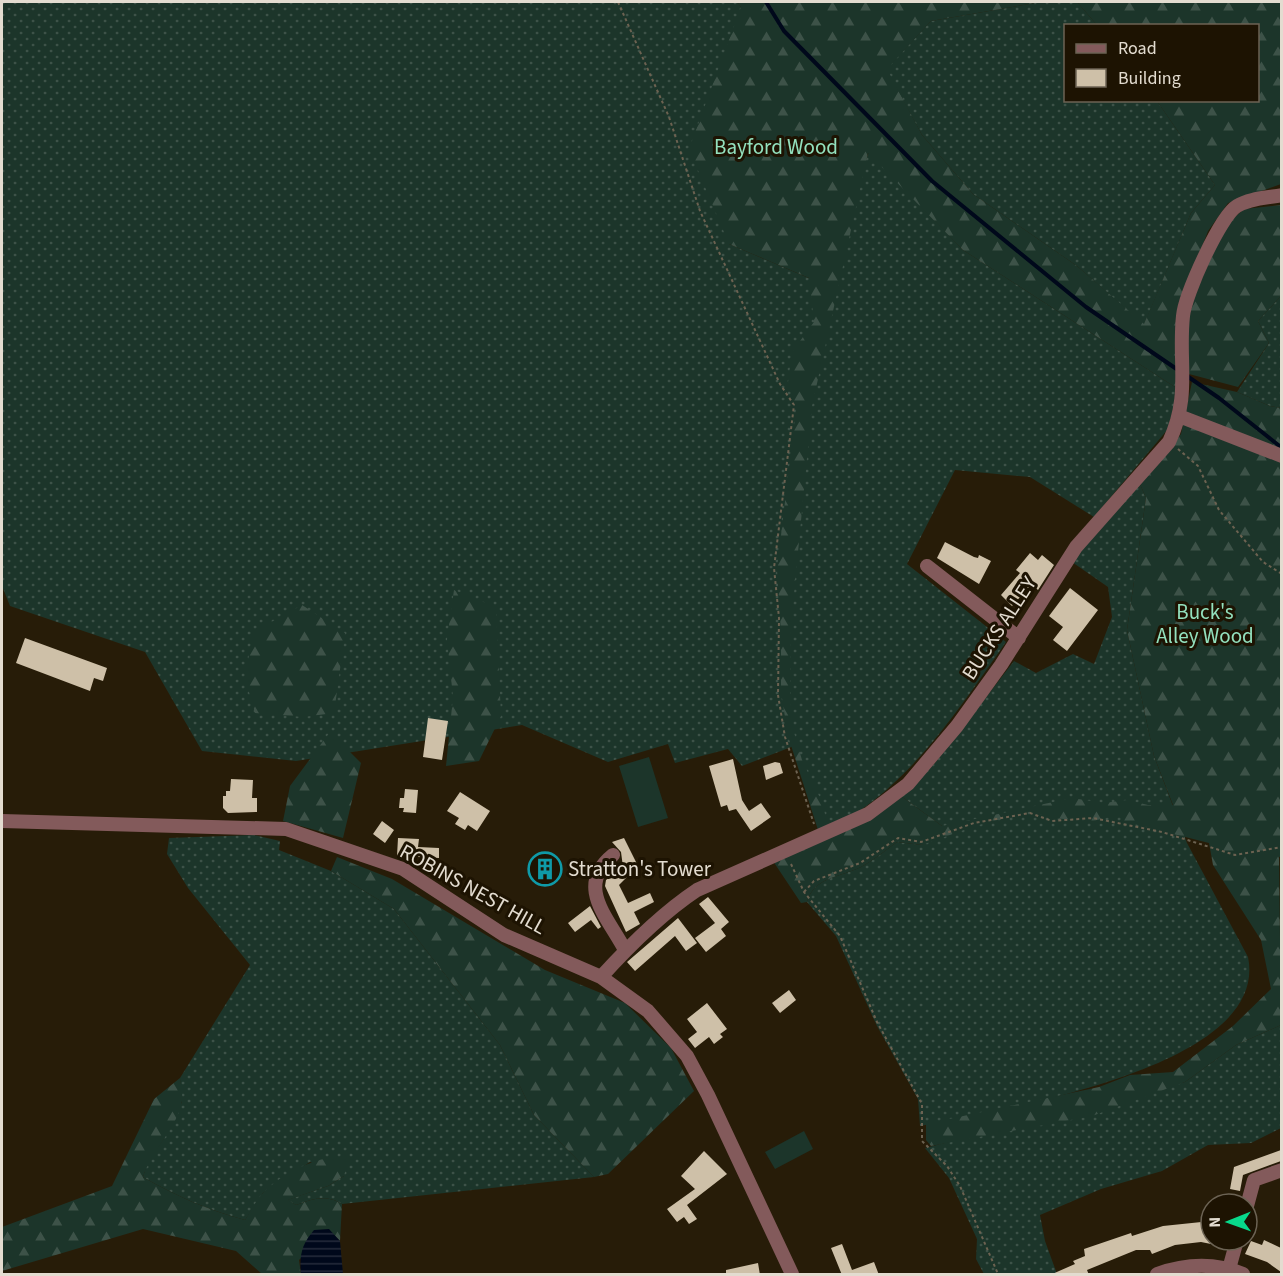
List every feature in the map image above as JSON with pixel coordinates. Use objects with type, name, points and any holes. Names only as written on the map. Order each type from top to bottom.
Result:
[{"type":"street","name":"BUCKS ALLEY","points":[[601,977],[674,905],[696,890],[720,877],[785,852],[868,814],[908,784],[957,726],[1019,638],[1076,547],[1169,442],[1179,416],[1184,375],[1183,315],[1216,232],[1236,206],[1281,195]]},
{"type":"street","points":[[1179,416],[1281,456]]},
{"type":"street","points":[[927,566],[1019,638]]},
{"type":"street","name":"ROBINS NEST HILL","points":[[2,821],[286,829],[403,869],[504,935],[601,977],[648,1011],[687,1056],[708,1095],[792,1275]]},
{"type":"street","points":[[613,855],[601,864],[595,875],[594,888],[626,950]]},
{"type":"street","points":[[1251,1192],[1254,1180],[1281,1170]]},
{"type":"street","points":[[1229,1269],[1234,1252]]},
{"type":"street","points":[[1156,1275],[1188,1266],[1229,1269],[1243,1275]]},
{"type":"path","points":[[618,2],[669,117],[700,211],[780,384],[794,405],[774,568],[779,618],[778,695],[785,737],[816,836]]},
{"type":"path","points":[[1169,442],[1198,466],[1219,510],[1263,562],[1281,574]]},
{"type":"path","points":[[804,892],[814,881],[860,863],[898,838],[921,842],[974,824],[1030,813],[1052,821],[1094,818],[1162,832],[1235,855],[1281,847]]},
{"type":"path","points":[[785,852],[804,892],[840,936],[877,1022],[922,1104],[922,1141],[947,1166],[960,1186],[998,1275]]},
{"type":"green space","points":[[2,2],[737,2],[741,7],[729,244],[818,282],[869,152],[963,250],[1178,389],[1168,429],[1094,517],[1030,477],[955,470],[907,564],[1006,642],[942,730],[906,772],[861,810],[828,826],[794,746],[742,766],[728,749],[675,763],[668,744],[608,762],[522,725],[296,761],[202,751],[145,652],[10,606],[2,586]]},
{"type":"green space","name":"Bayford Wood","points":[[737,2],[1041,2],[931,21],[887,69],[922,135],[973,194],[1077,266],[1144,324],[1191,213],[1215,185],[1158,102],[1259,102],[1259,24],[1096,24],[1077,2],[1281,2],[1281,184],[1228,203],[1208,231],[1180,304],[1178,389],[963,250],[868,153],[812,406],[791,625],[790,695],[793,729],[802,760],[822,802],[828,826],[818,830],[788,736],[781,692],[781,633],[777,569],[796,409],[788,382],[792,352],[814,322],[809,278],[729,244],[689,149],[741,7]]},
{"type":"green space","points":[[1041,2],[1077,2],[1096,24],[1064,24],[1064,102],[1158,102],[1215,185],[1191,213],[1144,325],[1077,266],[973,194],[922,135],[886,69],[931,21]]},
{"type":"green space","points":[[1281,205],[1281,296],[1258,321],[1269,343],[1238,387],[1189,374],[1187,317],[1213,250],[1228,223],[1244,209]]},
{"type":"green space","points":[[1281,296],[1281,408],[1270,406],[1237,392],[1269,343],[1258,321]]},
{"type":"green space","name":"Buck's Alley Wood","points":[[1192,382],[1237,392],[1270,406],[1281,408],[1282,856],[1279,857],[1281,1025],[1236,1045],[1185,1082],[1092,1116],[931,1146],[926,1140],[926,1124],[1099,1087],[1130,1075],[1173,1072],[1233,1026],[1271,989],[1261,940],[1213,865],[1209,843],[1122,821],[1121,814],[1093,821],[1051,818],[1031,811],[975,826],[922,845],[897,842],[861,867],[822,883],[816,887],[807,902],[801,903],[773,861],[901,796],[942,826],[1072,798],[1104,803],[1127,800],[1148,805],[1173,805],[1154,756],[1127,630],[1146,498],[1140,484],[1181,434]]},
{"type":"green space","points":[[1140,484],[1146,498],[1127,630],[1154,756],[1187,843],[1248,957],[1244,996],[1217,1028],[1174,1055],[1121,1078],[1006,1109],[920,1126],[918,1099],[877,1026],[836,936],[807,902],[816,887],[829,879],[861,867],[897,842],[922,845],[942,826],[901,796],[934,764],[1014,661],[1036,673],[1073,654],[1094,664],[1112,617],[1108,587],[1072,562],[1085,542]]},
{"type":"green space","points":[[454,590],[496,607],[501,716],[479,761],[446,766],[453,697],[447,639]]},
{"type":"green space","points":[[302,605],[345,633],[334,713],[303,717],[255,713],[245,678],[253,632]]},
{"type":"green space","points":[[330,732],[361,763],[343,838],[283,821],[290,786]]},
{"type":"green space","points":[[649,757],[668,818],[638,827],[619,766]]},
{"type":"green space","points":[[254,835],[280,841],[279,850],[331,871],[394,909],[500,1045],[534,1115],[594,1177],[342,1204],[330,1199],[319,1198],[296,1205],[287,1200],[328,1186],[344,1176],[310,1162],[263,1193],[245,1220],[192,1202],[143,1177],[148,1161],[163,1140],[182,1102],[180,1078],[250,965],[188,888],[167,854],[169,838]]},
{"type":"green space","points":[[337,857],[392,879],[545,970],[625,1003],[671,1048],[694,1091],[608,1174],[594,1177],[534,1115],[500,1045],[394,909],[331,871]]},
{"type":"green space","points":[[1281,1025],[1281,1128],[1251,1143],[1208,1145],[1162,1171],[1101,1189],[1040,1215],[1045,1241],[1057,1274],[984,1274],[976,1259],[977,1239],[949,1178],[925,1148],[1185,1082],[1236,1045]]},
{"type":"green space","points":[[180,1078],[182,1099],[180,1110],[143,1177],[192,1202],[245,1220],[264,1192],[282,1177],[314,1162],[349,1157],[344,1176],[328,1186],[288,1200],[296,1205],[324,1198],[342,1204],[340,1241],[329,1230],[299,1260],[301,1274],[262,1274],[236,1251],[143,1229],[2,1271],[2,1227],[112,1186],[154,1099]]},
{"type":"green space","points":[[804,1131],[813,1149],[775,1169],[765,1152]]},
{"type":"water","points":[[329,1229],[340,1241],[343,1274],[301,1274],[301,1255],[307,1240],[314,1230]]},
{"type":"building","points":[[945,542],[974,557],[978,558],[979,555],[991,561],[979,584],[937,558]]},
{"type":"building","points":[[1030,553],[1038,560],[1042,555],[1054,565],[1038,590],[1032,584],[1012,606],[1001,595],[1020,573],[1016,570]]},
{"type":"building","points":[[1070,588],[1098,610],[1067,651],[1053,640],[1063,627],[1049,616]]},
{"type":"building","points":[[25,638],[107,668],[103,681],[94,678],[90,691],[16,663]]},
{"type":"building","points":[[428,718],[448,721],[442,760],[423,757]]},
{"type":"building","points":[[733,759],[742,800],[749,811],[761,803],[771,817],[751,831],[736,809],[729,811],[727,805],[721,807],[709,766]]},
{"type":"building","points":[[775,762],[780,763],[783,773],[766,780],[763,766]]},
{"type":"building","points":[[231,779],[253,780],[252,798],[257,798],[257,812],[228,813],[223,808],[223,796],[226,796],[226,791],[230,791]]},
{"type":"building","points":[[405,789],[418,790],[416,813],[403,812],[404,808],[399,808],[400,798],[404,798]]},
{"type":"building","points":[[460,792],[490,811],[477,831],[468,825],[465,830],[455,824],[459,818],[447,811]]},
{"type":"building","points":[[382,821],[394,830],[385,843],[373,834]]},
{"type":"building","points":[[398,838],[419,839],[418,847],[439,848],[439,858],[397,856]]},
{"type":"building","points":[[624,838],[638,866],[619,885],[628,903],[650,893],[654,902],[634,912],[640,924],[626,932],[605,886],[606,880],[623,867],[621,852],[612,842]]},
{"type":"building","name":"Stratton's Tower","points":[[542,861],[548,861],[553,869],[551,875],[542,877],[537,872],[537,866]]},
{"type":"building","points":[[708,897],[729,922],[721,929],[726,936],[706,952],[695,938],[715,923],[699,904]]},
{"type":"building","points":[[590,906],[601,927],[598,929],[591,920],[575,932],[568,923]]},
{"type":"building","points":[[678,918],[697,943],[686,951],[675,936],[635,971],[627,962]]},
{"type":"building","points":[[789,990],[796,1000],[780,1013],[772,1003]]},
{"type":"building","points":[[707,1003],[727,1029],[720,1034],[723,1037],[714,1044],[709,1037],[695,1048],[688,1039],[697,1032],[687,1019]]},
{"type":"building","points":[[1281,1150],[1281,1161],[1243,1175],[1240,1191],[1230,1189],[1234,1167]]},
{"type":"building","points":[[704,1151],[727,1174],[687,1205],[697,1219],[689,1224],[684,1217],[677,1222],[667,1209],[695,1189],[681,1176]]},
{"type":"building","points":[[1199,1222],[1199,1242],[1175,1245],[1152,1254],[1150,1250],[1136,1250],[1087,1270],[1089,1275],[1050,1275],[1075,1264],[1073,1261],[1085,1256],[1084,1249],[1131,1233],[1132,1236],[1163,1226]]},
{"type":"building","points":[[1264,1240],[1281,1248],[1281,1272],[1267,1262],[1245,1254],[1246,1252],[1259,1252],[1259,1244],[1262,1245]]},
{"type":"building","points":[[842,1244],[852,1270],[874,1262],[879,1275],[842,1275],[831,1248]]},
{"type":"building","points":[[758,1263],[760,1275],[726,1275],[726,1270]]},
{"type":"waterway","points":[[766,2],[784,31],[932,181],[1086,307],[1178,370]]},
{"type":"waterway","points":[[1187,376],[1282,448]]},
{"type":"place","name":"Stratton's Tower","points":[[545,869]]}]
